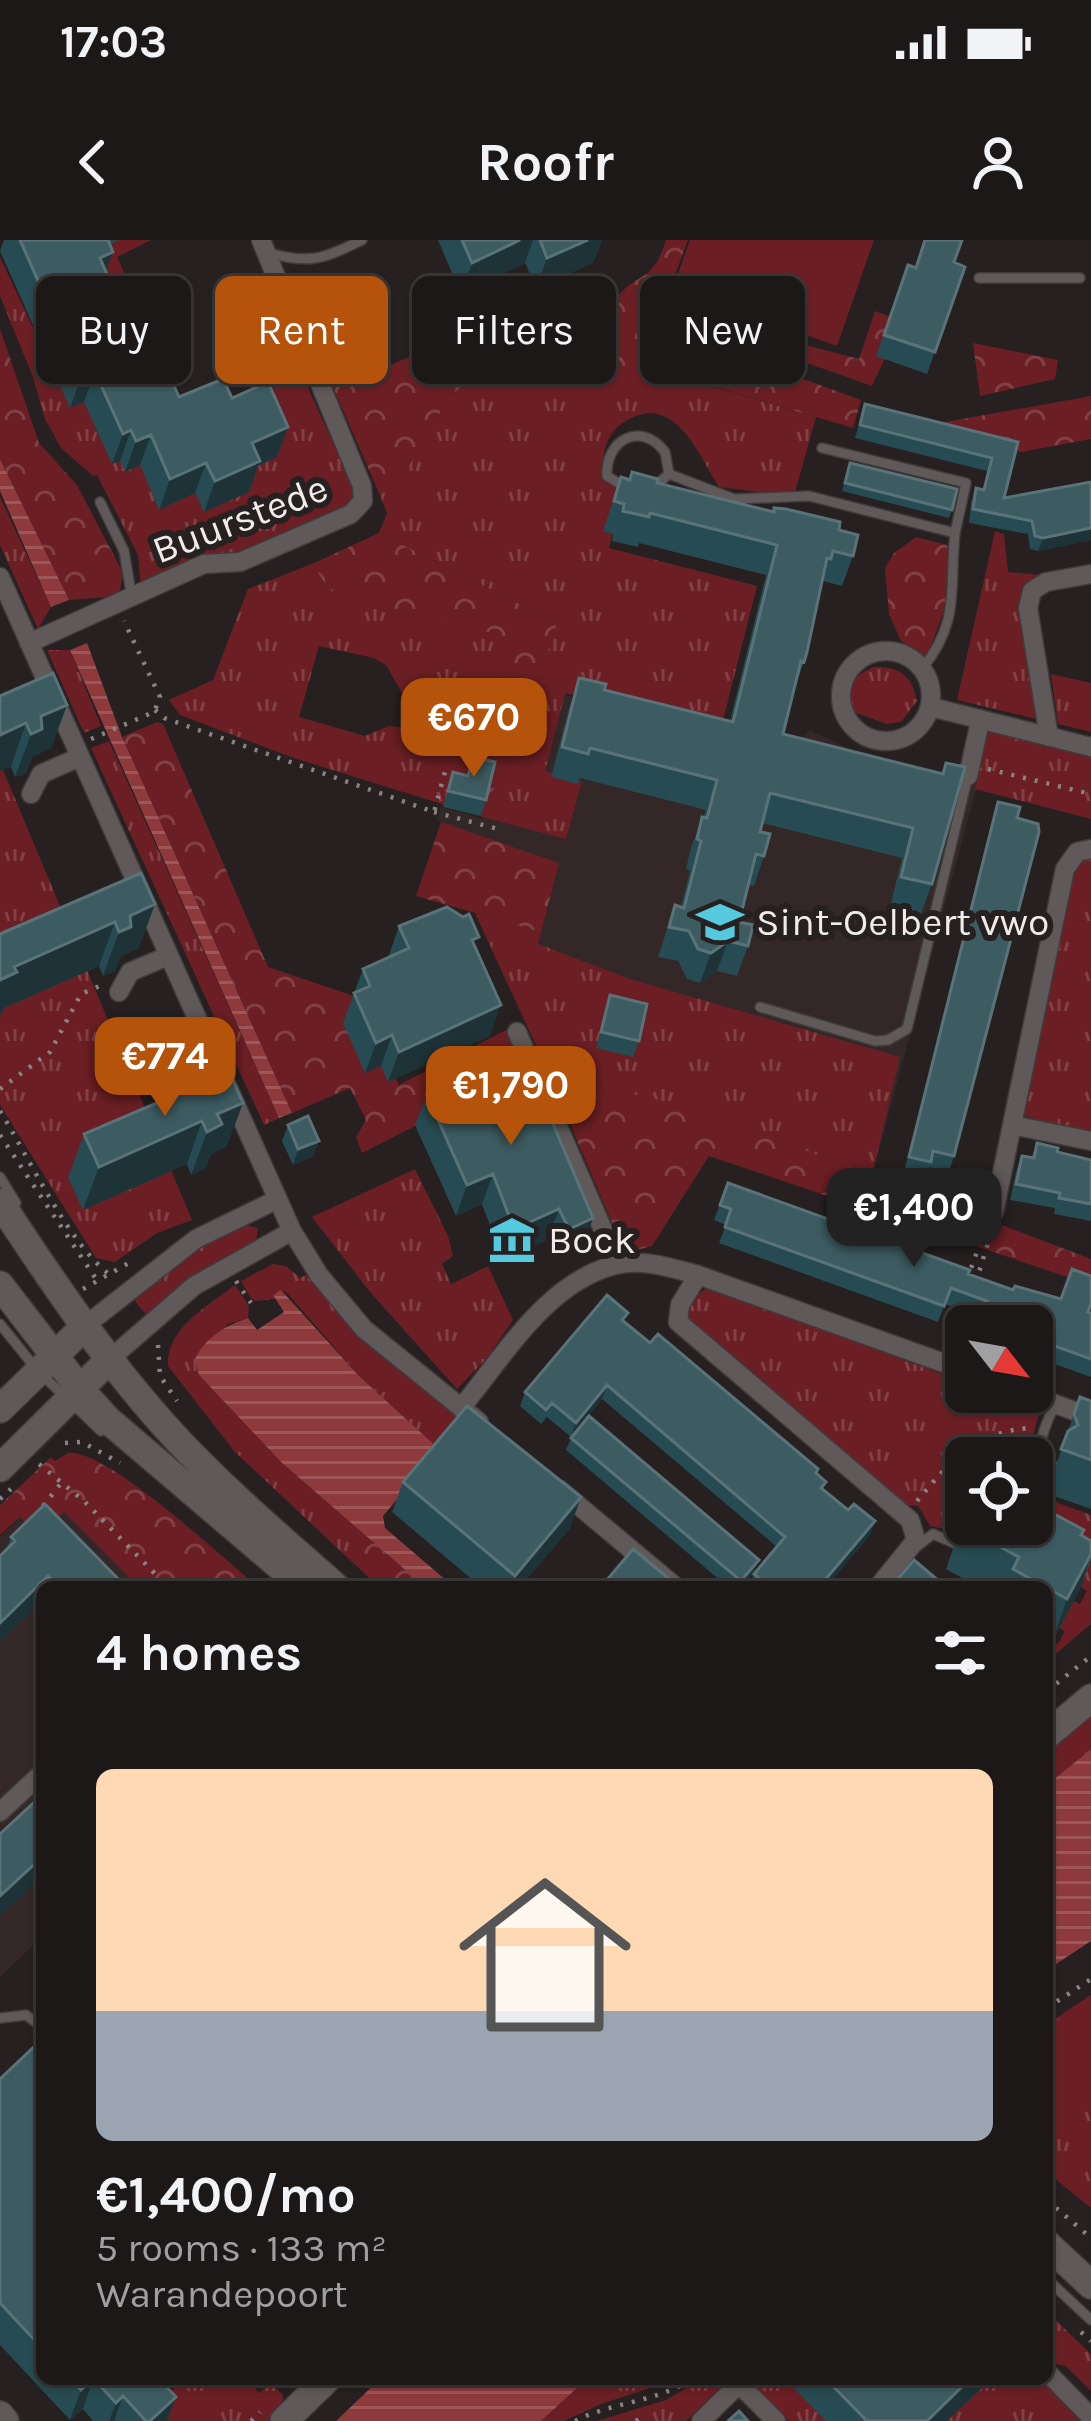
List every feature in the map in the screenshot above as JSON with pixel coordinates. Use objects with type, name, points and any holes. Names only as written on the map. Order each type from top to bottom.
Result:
[{"type":"street","name":"Buurstede","points":[[29,643],[204,565],[240,562],[351,514],[362,501],[362,486],[264,246]]},
{"type":"street","points":[[1049,737],[1028,608],[1032,591],[1046,582],[1091,574]]},
{"type":"street","points":[[0,577],[29,643],[44,698],[80,757],[132,899],[168,956],[220,1098],[292,1231],[330,1289],[364,1329],[490,1431]]},
{"type":"street","points":[[895,652],[909,656],[922,668],[932,692],[931,707],[915,732],[886,742],[857,732],[842,706],[846,676],[866,655],[895,652]]},
{"type":"street","points":[[931,707],[1091,747]]},
{"type":"street","points":[[969,771],[980,722]]},
{"type":"street","points":[[31,794],[40,774],[80,757]]},
{"type":"street","points":[[994,1212],[1065,868],[1077,852],[1091,849]]},
{"type":"street","points":[[119,992],[130,972],[168,956]]},
{"type":"street","points":[[517,1032],[618,1264]]},
{"type":"street","points":[[1012,1125],[1091,1142]]},
{"type":"street","points":[[0,1408],[90,1322],[196,1239],[276,1200]]},
{"type":"street","points":[[0,1202],[131,1382],[202,1466],[329,1581]]},
{"type":"street","points":[[0,1468],[115,1354],[194,1286],[292,1231]]},
{"type":"street","points":[[461,1408],[567,1285],[618,1264],[660,1264],[698,1275],[945,1364]]},
{"type":"street","points":[[698,1275],[680,1305],[678,1322],[905,1514],[917,1531],[899,1575],[888,1581]]},
{"type":"street","points":[[0,1285],[46,1363],[74,1395],[297,1581]]},
{"type":"street","points":[[1055,1404],[1091,1417]]},
{"type":"street","points":[[541,1474],[669,1581]]},
{"type":"street","points":[[1053,1730],[1091,1698]]},
{"type":"street","points":[[0,1812],[36,1779]]},
{"type":"street","points":[[1053,2250],[1091,2285]]},
{"type":"street","points":[[1053,2270],[1091,2305]]},
{"type":"street","points":[[1053,2378],[1091,2416]]},
{"type":"street","points":[[284,2421],[321,2385]]},
{"type":"street","points":[[700,2421],[738,2385]]},
{"type":"street","points":[[740,2385],[776,2421]]},
{"type":"lane","points":[[264,246],[297,262],[330,256],[362,240]]},
{"type":"lane","points":[[979,278],[1080,278]]},
{"type":"lane","points":[[644,435],[665,452],[669,474],[661,484],[636,490],[607,476],[606,461],[616,443],[644,435]]},
{"type":"lane","points":[[822,448],[966,483],[956,533],[952,609],[941,643],[922,668]]},
{"type":"lane","points":[[669,474],[734,499],[809,496],[956,533]]},
{"type":"lane","points":[[100,502],[124,551],[124,601]]},
{"type":"lane","points":[[760,1007],[875,1041],[888,1040],[907,1029],[969,771]]},
{"type":"lane","points":[[0,1177],[77,1294],[90,1322]]},
{"type":"lane","points":[[0,1324],[46,1363]]},
{"type":"lane","points":[[74,1395],[283,1581]]},
{"type":"lane","points":[[1054,1466],[1044,1460],[1041,1450],[1055,1404]]},
{"type":"lane","points":[[910,1551],[933,1534],[945,1539]]},
{"type":"lane","points":[[0,2018],[26,2015],[36,2022]]},
{"type":"lane","points":[[1053,2237],[1091,2272]]},
{"type":"lane","points":[[1053,2285],[1091,2320]]},
{"type":"path","points":[[94,737],[147,715],[160,697],[124,601]]},
{"type":"path","points":[[154,710],[164,718],[434,812],[498,829]]},
{"type":"path","points":[[434,812],[446,768]]},
{"type":"path","points":[[969,771],[1091,794]]},
{"type":"path","points":[[0,1089],[50,1052],[81,994],[130,972]]},
{"type":"path","points":[[0,1111],[70,1226],[111,1276]]},
{"type":"path","points":[[0,1135],[96,1279]]},
{"type":"path","points":[[976,1281],[991,1240],[994,1212]]},
{"type":"path","points":[[968,1305],[994,1212]]},
{"type":"path","points":[[77,1294],[145,1253]]},
{"type":"path","points":[[228,1268],[251,1303]]},
{"type":"path","points":[[144,1328],[158,1345],[160,1376],[180,1406]]},
{"type":"path","points":[[905,1514],[956,1456],[980,1439],[1005,1430],[1046,1426]]},
{"type":"path","points":[[21,1448],[162,1581]]},
{"type":"path","points":[[36,1519],[62,1483]]},
{"type":"path","points":[[1053,1686],[1091,1656]]},
{"type":"path","points":[[1053,2004],[1091,1979]]},
{"type":"path","points":[[1053,2205],[1091,2238]]},
{"type":"path","points":[[575,2421],[680,2385]]},
{"type":"shaded area","points":[[0,459],[69,600],[51,607],[0,491]]},
{"type":"shaded area","points":[[87,643],[122,737],[292,1113],[279,1118],[70,650]]},
{"type":"shaded area","name":"Sint-Oelbert vwo","points":[[517,682],[712,735],[773,763],[810,730],[866,757],[979,779],[872,1176],[544,1059],[539,1007],[459,837],[437,820],[440,807],[482,818]]},
{"type":"shaded area","points":[[281,1290],[359,1376],[439,1449],[383,1516],[385,1528],[447,1581],[418,1581],[281,1462],[199,1375],[195,1359],[217,1333],[248,1318],[257,1330],[284,1312],[273,1295]]},
{"type":"shaded area","points":[[57,1482],[151,1581],[36,1581],[36,1943],[0,1977],[0,1537]]},
{"type":"shaded area","points":[[1091,1749],[1091,1941],[1053,1966],[1053,1780]]},
{"type":"shaded area","points":[[374,2385],[580,2385],[541,2421],[336,2421]]},
{"type":"green space","points":[[117,240],[151,240],[117,257],[125,276],[94,276],[88,254]]},
{"type":"green space","points":[[666,240],[688,240],[674,276],[642,276]]},
{"type":"green space","points":[[690,240],[874,240],[837,346],[805,335],[805,276],[677,276]]},
{"type":"green space","points":[[0,257],[36,334],[36,384],[59,384],[68,403],[83,396],[192,485],[201,506],[232,406],[276,384],[306,384],[359,501],[238,554],[141,588],[138,555],[97,475],[61,448],[45,419],[0,296]]},
{"type":"green space","points":[[640,278],[640,374],[616,381],[616,298]]},
{"type":"green space","points":[[875,311],[902,321],[872,386],[805,362],[805,345],[859,359]]},
{"type":"green space","points":[[0,329],[39,443],[77,485],[123,573],[119,596],[69,600],[0,459]]},
{"type":"green space","points":[[973,343],[1058,360],[1055,379],[980,396]]},
{"type":"green space","points":[[412,356],[412,384],[470,384],[451,394],[394,491],[379,493],[332,384],[388,384],[388,366]]},
{"type":"green space","points":[[640,374],[640,384],[703,384],[816,417],[794,496],[719,487],[683,430],[657,414],[624,422],[609,438],[602,472],[622,496],[609,548],[757,586],[720,732],[565,693],[545,771],[582,781],[566,839],[486,818],[519,688],[557,623],[379,533],[387,513],[379,493],[394,490],[451,394],[470,384],[616,384],[616,377]]},
{"type":"green space","points":[[805,380],[861,400],[853,428],[705,384],[805,384]]},
{"type":"green space","points":[[126,384],[172,384],[185,413],[140,434]]},
{"type":"green space","points":[[1091,396],[1091,439],[1021,452],[923,426]]},
{"type":"green space","points":[[0,497],[51,607],[38,629],[0,545]]},
{"type":"green space","points":[[995,531],[1004,534],[1008,572],[1041,575],[1023,587],[1021,598],[1037,719],[957,700]]},
{"type":"green space","points":[[379,533],[557,623],[548,652],[519,688],[486,818],[477,815],[510,682],[496,678],[501,635],[384,608],[326,585],[314,563]]},
{"type":"green space","points":[[916,537],[947,545],[950,558],[946,601],[926,657],[901,641],[889,614],[885,568],[894,553]]},
{"type":"green space","points":[[314,563],[330,588],[357,599],[502,635],[496,678],[510,682],[477,815],[294,758],[180,715],[169,700],[213,680],[248,589]],"holes":[[[319,646],[386,665],[403,695],[442,708],[447,717],[444,727],[434,731],[389,726],[365,736],[299,717]]]},
{"type":"green space","points":[[47,650],[70,650],[101,726],[84,733]]},
{"type":"green space","points":[[873,667],[897,670],[912,685],[917,701],[901,722],[886,724],[852,711],[848,702],[855,677]]},
{"type":"green space","points":[[1051,674],[1091,683],[1091,732],[1058,724]]},
{"type":"green space","points":[[157,722],[163,724],[268,967],[357,997],[399,1085],[508,1029],[541,1106],[419,1124],[362,1153],[356,1137],[366,1120],[350,1088],[292,1113],[122,737]]},
{"type":"green space","points":[[989,730],[1091,757],[1091,819],[975,789]]},
{"type":"green space","points":[[109,741],[279,1118],[264,1125],[91,748]]},
{"type":"green space","points":[[0,763],[192,1220],[157,1233],[115,1262],[96,1258],[0,1105]]},
{"type":"green space","points":[[441,822],[559,863],[541,932],[416,896]]},
{"type":"green space","points":[[1091,858],[1091,1130],[1022,1115],[1075,866]]},
{"type":"green space","points":[[475,913],[541,932],[538,944],[630,979],[900,1057],[872,1176],[562,1067],[540,1054]]},
{"type":"green space","points":[[540,1054],[562,1067],[804,1150],[1091,1259],[1091,1285],[709,1156],[652,1246],[625,1253]]},
{"type":"green space","points":[[415,1169],[448,1236],[453,1256],[442,1264],[451,1284],[488,1266],[513,1320],[487,1358],[457,1389],[370,1292],[312,1217]]},
{"type":"green space","points":[[246,1225],[258,1228],[256,1241],[188,1282],[147,1316],[130,1295],[189,1254]]},
{"type":"green space","points":[[273,1264],[286,1266],[300,1278],[307,1274],[368,1343],[488,1438],[439,1449],[359,1376],[288,1294],[284,1291],[273,1294],[275,1299],[255,1301],[250,1297],[241,1281]]},
{"type":"green space","points":[[235,1285],[249,1306],[248,1318],[228,1324],[199,1375],[281,1462],[368,1537],[350,1560],[235,1452],[168,1366],[169,1352],[181,1329]]},
{"type":"green space","points":[[709,1288],[945,1375],[945,1413],[1039,1413],[1034,1437],[945,1437],[945,1529],[930,1526],[918,1506],[907,1505],[690,1321],[692,1301]]},
{"type":"green space","points":[[68,1453],[109,1468],[251,1581],[133,1581],[64,1512],[39,1537],[20,1517],[0,1535],[0,1505],[51,1457],[55,1461]]},
{"type":"green space","points":[[1053,1501],[1091,1515],[1091,1624],[1053,1656],[1053,1642],[1058,1644],[1065,1631],[1059,1628],[1074,1601],[1080,1604],[1087,1591],[1081,1587],[1084,1581],[1024,1549],[1025,1545],[1053,1545]]},
{"type":"green space","points":[[368,1537],[418,1581],[373,1581],[350,1560]]},
{"type":"green space","points":[[1091,1706],[1091,1749],[1053,1780],[1053,1738]]},
{"type":"green space","points":[[1091,1995],[1091,2208],[1053,2177],[1053,2020]]},
{"type":"green space","points":[[1091,1995],[1091,2080],[1053,2099],[1053,2024]]},
{"type":"green space","points":[[1053,2318],[1091,2354],[1091,2391],[1066,2366],[1055,2364]]},
{"type":"green space","points":[[178,2385],[252,2385],[259,2393],[272,2385],[283,2395],[282,2407],[268,2421],[164,2421],[153,2409]]},
{"type":"green space","points":[[580,2385],[660,2385],[564,2421],[541,2421]]},
{"type":"green space","points":[[692,2385],[723,2385],[686,2421],[597,2421],[666,2400]]},
{"type":"green space","points":[[753,2385],[1047,2385],[1084,2421],[788,2421]]},
{"type":"building","points":[[20,240],[108,240],[113,252],[100,258],[108,276],[36,276]]},
{"type":"building","points":[[462,240],[520,240],[472,263]]},
{"type":"building","points":[[540,240],[588,240],[547,258]]},
{"type":"building","points":[[925,240],[962,240],[954,262],[965,267],[935,352],[884,335],[908,265],[916,268]]},
{"type":"building","points":[[215,382],[225,384],[232,398],[269,384],[288,427],[252,443],[260,461],[215,481],[206,463],[170,479],[151,435],[136,441],[131,430],[123,434],[100,384],[173,384],[179,397]]},
{"type":"building","points":[[865,404],[1018,442],[1004,498],[1091,482],[1091,528],[1043,538],[1035,536],[1032,521],[973,509],[976,488],[984,490],[992,458],[860,425]]},
{"type":"building","points":[[850,463],[957,489],[952,510],[845,483]]},
{"type":"building","points":[[632,472],[658,479],[657,483],[774,512],[774,508],[786,509],[840,522],[839,530],[858,535],[853,556],[833,551],[831,559],[827,558],[783,734],[943,774],[946,763],[965,767],[932,884],[901,877],[913,828],[770,793],[760,832],[770,834],[764,856],[756,854],[739,922],[753,925],[748,946],[728,941],[711,953],[698,949],[689,931],[669,927],[675,905],[684,908],[701,841],[697,839],[702,817],[707,818],[717,780],[590,748],[588,754],[562,747],[579,678],[606,684],[604,690],[733,722],[777,545],[650,513],[649,517],[623,511],[624,504],[614,501],[621,477],[630,480]]},
{"type":"building","points":[[53,673],[67,705],[41,716],[42,729],[31,734],[26,723],[0,735],[0,696]]},
{"type":"building","points":[[473,757],[495,762],[486,800],[448,791],[453,772],[468,776]]},
{"type":"building","points":[[998,802],[1020,807],[1017,818],[1038,824],[1039,832],[954,1156],[933,1151],[931,1162],[909,1157]]},
{"type":"building","points":[[141,873],[155,904],[130,916],[131,927],[119,932],[115,922],[14,967],[17,972],[0,980],[0,934]]},
{"type":"building","points":[[447,907],[463,917],[469,914],[479,937],[472,940],[501,1005],[399,1052],[392,1035],[376,1043],[354,993],[370,986],[363,969],[409,948],[399,926]]},
{"type":"building","points":[[610,995],[647,1004],[639,1041],[601,1032]]},
{"type":"building","points":[[483,1069],[494,1094],[533,1077],[593,1218],[569,1229],[559,1209],[514,1229],[493,1174],[467,1185],[427,1095]]},
{"type":"building","points":[[229,1072],[243,1103],[217,1114],[222,1124],[207,1132],[202,1121],[99,1167],[84,1134]]},
{"type":"building","points":[[308,1116],[319,1141],[298,1149],[288,1125]]},
{"type":"building","points":[[1037,1143],[1091,1160],[1091,1204],[1016,1184],[1022,1156],[1034,1158]]},
{"type":"building","points":[[728,1183],[970,1270],[968,1274],[1013,1290],[1015,1286],[1061,1299],[1072,1269],[1091,1276],[1091,1359],[1053,1345],[1053,1305],[986,1305],[987,1301],[951,1288],[944,1306],[725,1227],[731,1209],[720,1205]]},
{"type":"building","points":[[607,1295],[628,1313],[622,1320],[650,1343],[658,1334],[818,1469],[816,1473],[826,1482],[821,1488],[848,1510],[854,1504],[875,1521],[824,1581],[762,1581],[754,1574],[785,1537],[607,1385],[576,1423],[552,1403],[546,1410],[525,1392]]},
{"type":"building","points":[[1080,1397],[1091,1401],[1091,1460],[1061,1449],[1068,1431],[1078,1425],[1074,1414]]},
{"type":"building","points":[[467,1406],[581,1497],[515,1576],[403,1482]]},
{"type":"building","points":[[589,1416],[759,1560],[741,1581],[571,1438]]},
{"type":"building","points":[[45,1504],[120,1581],[53,1581],[48,1576],[36,1581],[36,1588],[0,1623],[0,1556],[15,1541],[11,1537]]},
{"type":"building","points":[[1053,1513],[1084,1530],[1081,1535],[1091,1541],[1091,1554],[1067,1599],[1053,1591],[1053,1581],[1035,1581],[1013,1569],[1019,1557],[997,1545],[1053,1545]]},
{"type":"building","points":[[633,1549],[672,1581],[606,1581]]},
{"type":"building","points":[[914,1560],[939,1581],[896,1581]]},
{"type":"building","points":[[36,1801],[36,1863],[0,1896],[0,1834]]},
{"type":"building","points":[[36,2045],[36,2342],[0,2303],[0,2079]]},
{"type":"building","points":[[100,2385],[165,2385],[176,2397],[150,2421],[123,2396],[116,2403]]},
{"type":"building","points":[[832,2385],[964,2385],[927,2421],[867,2421]]},
{"type":"building","points":[[739,2411],[748,2421],[728,2421]]},
{"type":"place","name":"Sint-Oelbert vwo","points":[[720,922]]},
{"type":"place","name":"Bock","points":[[512,1240]]}]
